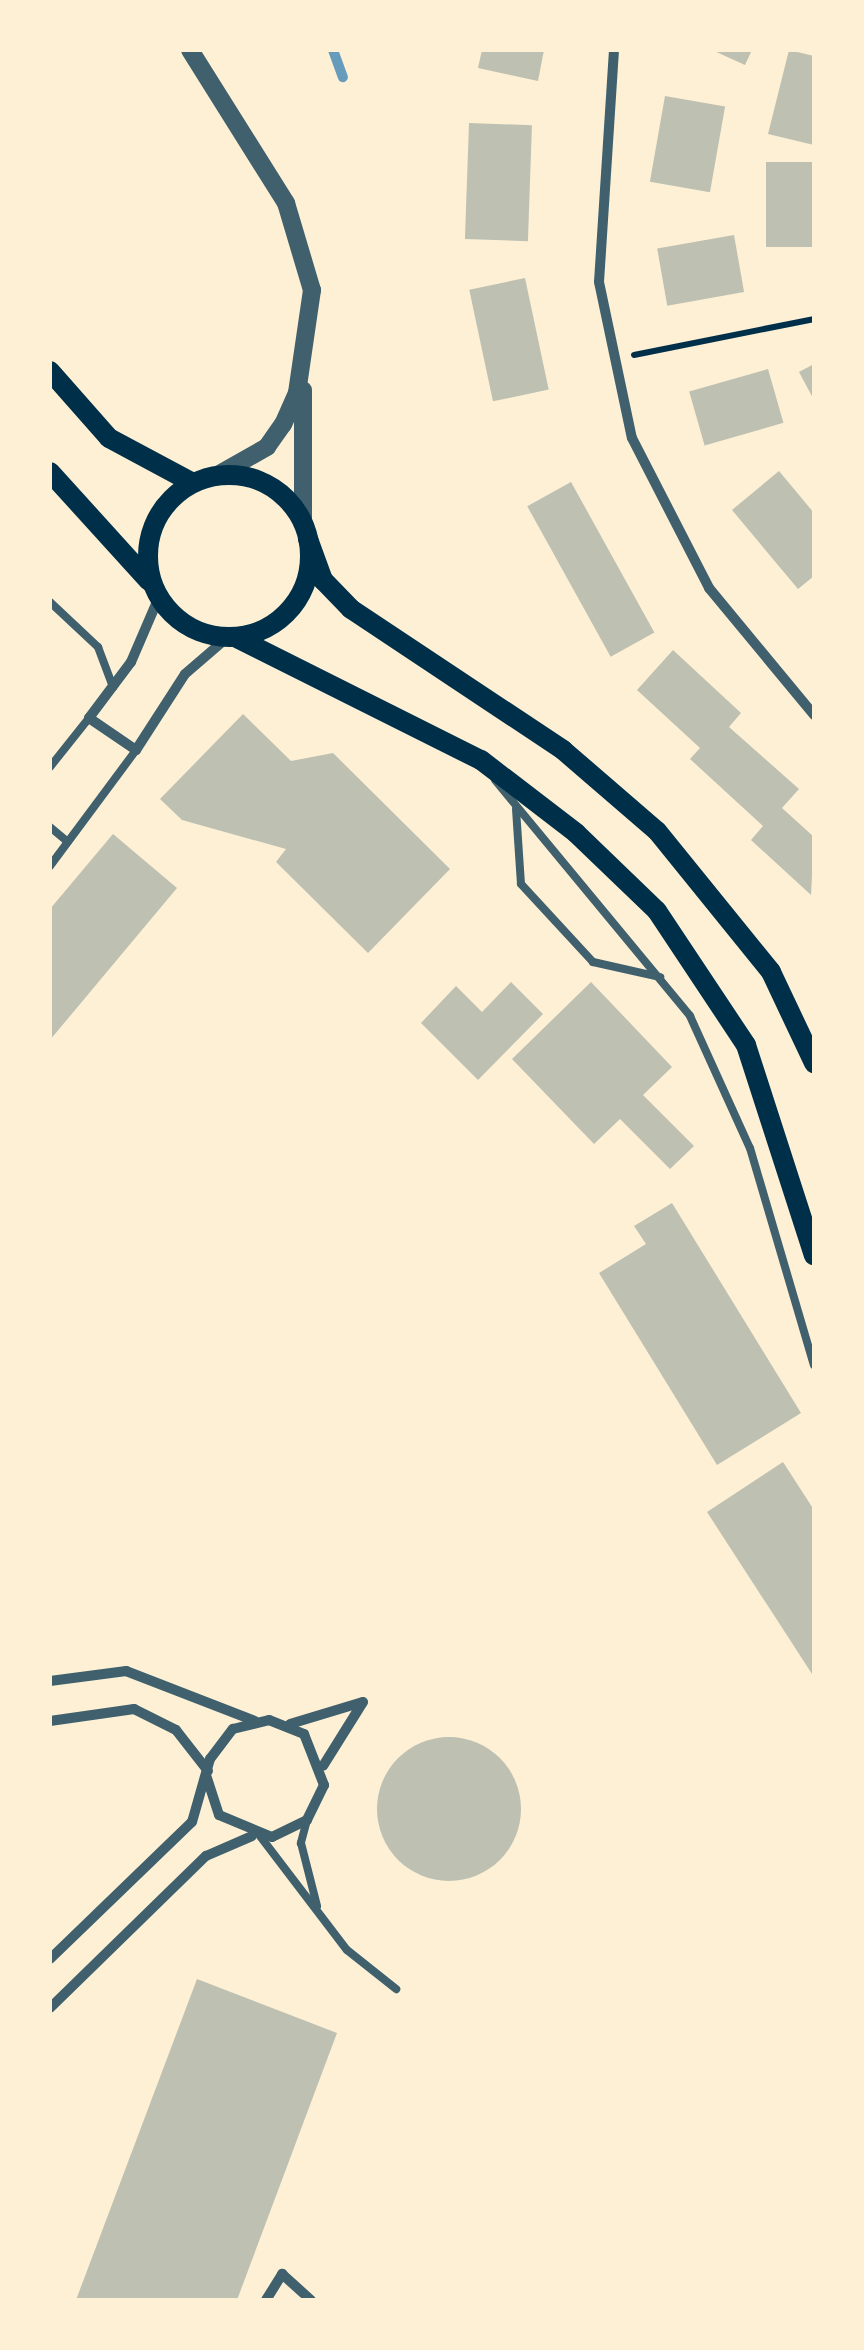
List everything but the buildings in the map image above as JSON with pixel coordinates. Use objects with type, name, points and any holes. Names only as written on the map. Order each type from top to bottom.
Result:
[{"type":"main road","points":[[50,371],[139,461],[193,483]]},
{"type":"main road","points":[[50,472],[189,627],[231,637],[481,760],[618,871],[723,1001],[766,1092],[814,1254]]},
{"type":"main road","points":[[156,592],[152,531],[193,483],[216,476],[266,484],[305,532],[323,580],[351,609],[563,750],[668,842],[771,972],[814,1063]]},
{"type":"main road","points":[[231,637],[291,608],[310,566],[305,532]]},
{"type":"street","points":[[190,50],[286,203],[312,290],[304,358],[305,532]]},
{"type":"street","points":[[614,50],[600,282],[613,360],[662,512],[709,588],[814,715]]},
{"type":"street","points":[[216,476],[268,447],[304,358]]},
{"type":"street","points":[[156,592],[113,687],[89,718],[136,750],[184,674],[231,637]]},
{"type":"street","points":[[50,1681],[126,1671],[256,1721],[288,1724],[363,1702],[323,1766],[307,1820],[206,1856],[50,2008]]},
{"type":"street","points":[[50,1721],[134,1709],[176,1730],[207,1774],[220,1814],[256,1836]]},
{"type":"street","points":[[50,1959],[176,1842],[219,1742],[256,1721]]},
{"type":"street","points":[[288,1724],[323,1766]]},
{"type":"street","points":[[266,2300],[282,2274],[311,2300]]},
{"type":"lane","points":[[50,602],[98,647],[113,687]]},
{"type":"lane","points":[[50,766],[89,718]]},
{"type":"lane","points":[[50,866],[136,750]]},
{"type":"lane","points":[[481,760],[516,809],[661,977],[723,1077],[814,1364]]},
{"type":"lane","points":[[516,809],[521,884],[592,962],[661,977]]},
{"type":"lane","points":[[50,826],[68,842]]},
{"type":"lane","points":[[307,1820],[301,1843],[320,1915]]},
{"type":"lane","points":[[256,1836],[320,1915],[396,1988]]},
{"type":"path","points":[[613,360],[814,320]]},
{"type":"waterway","points":[[333,50],[343,77]]}]
